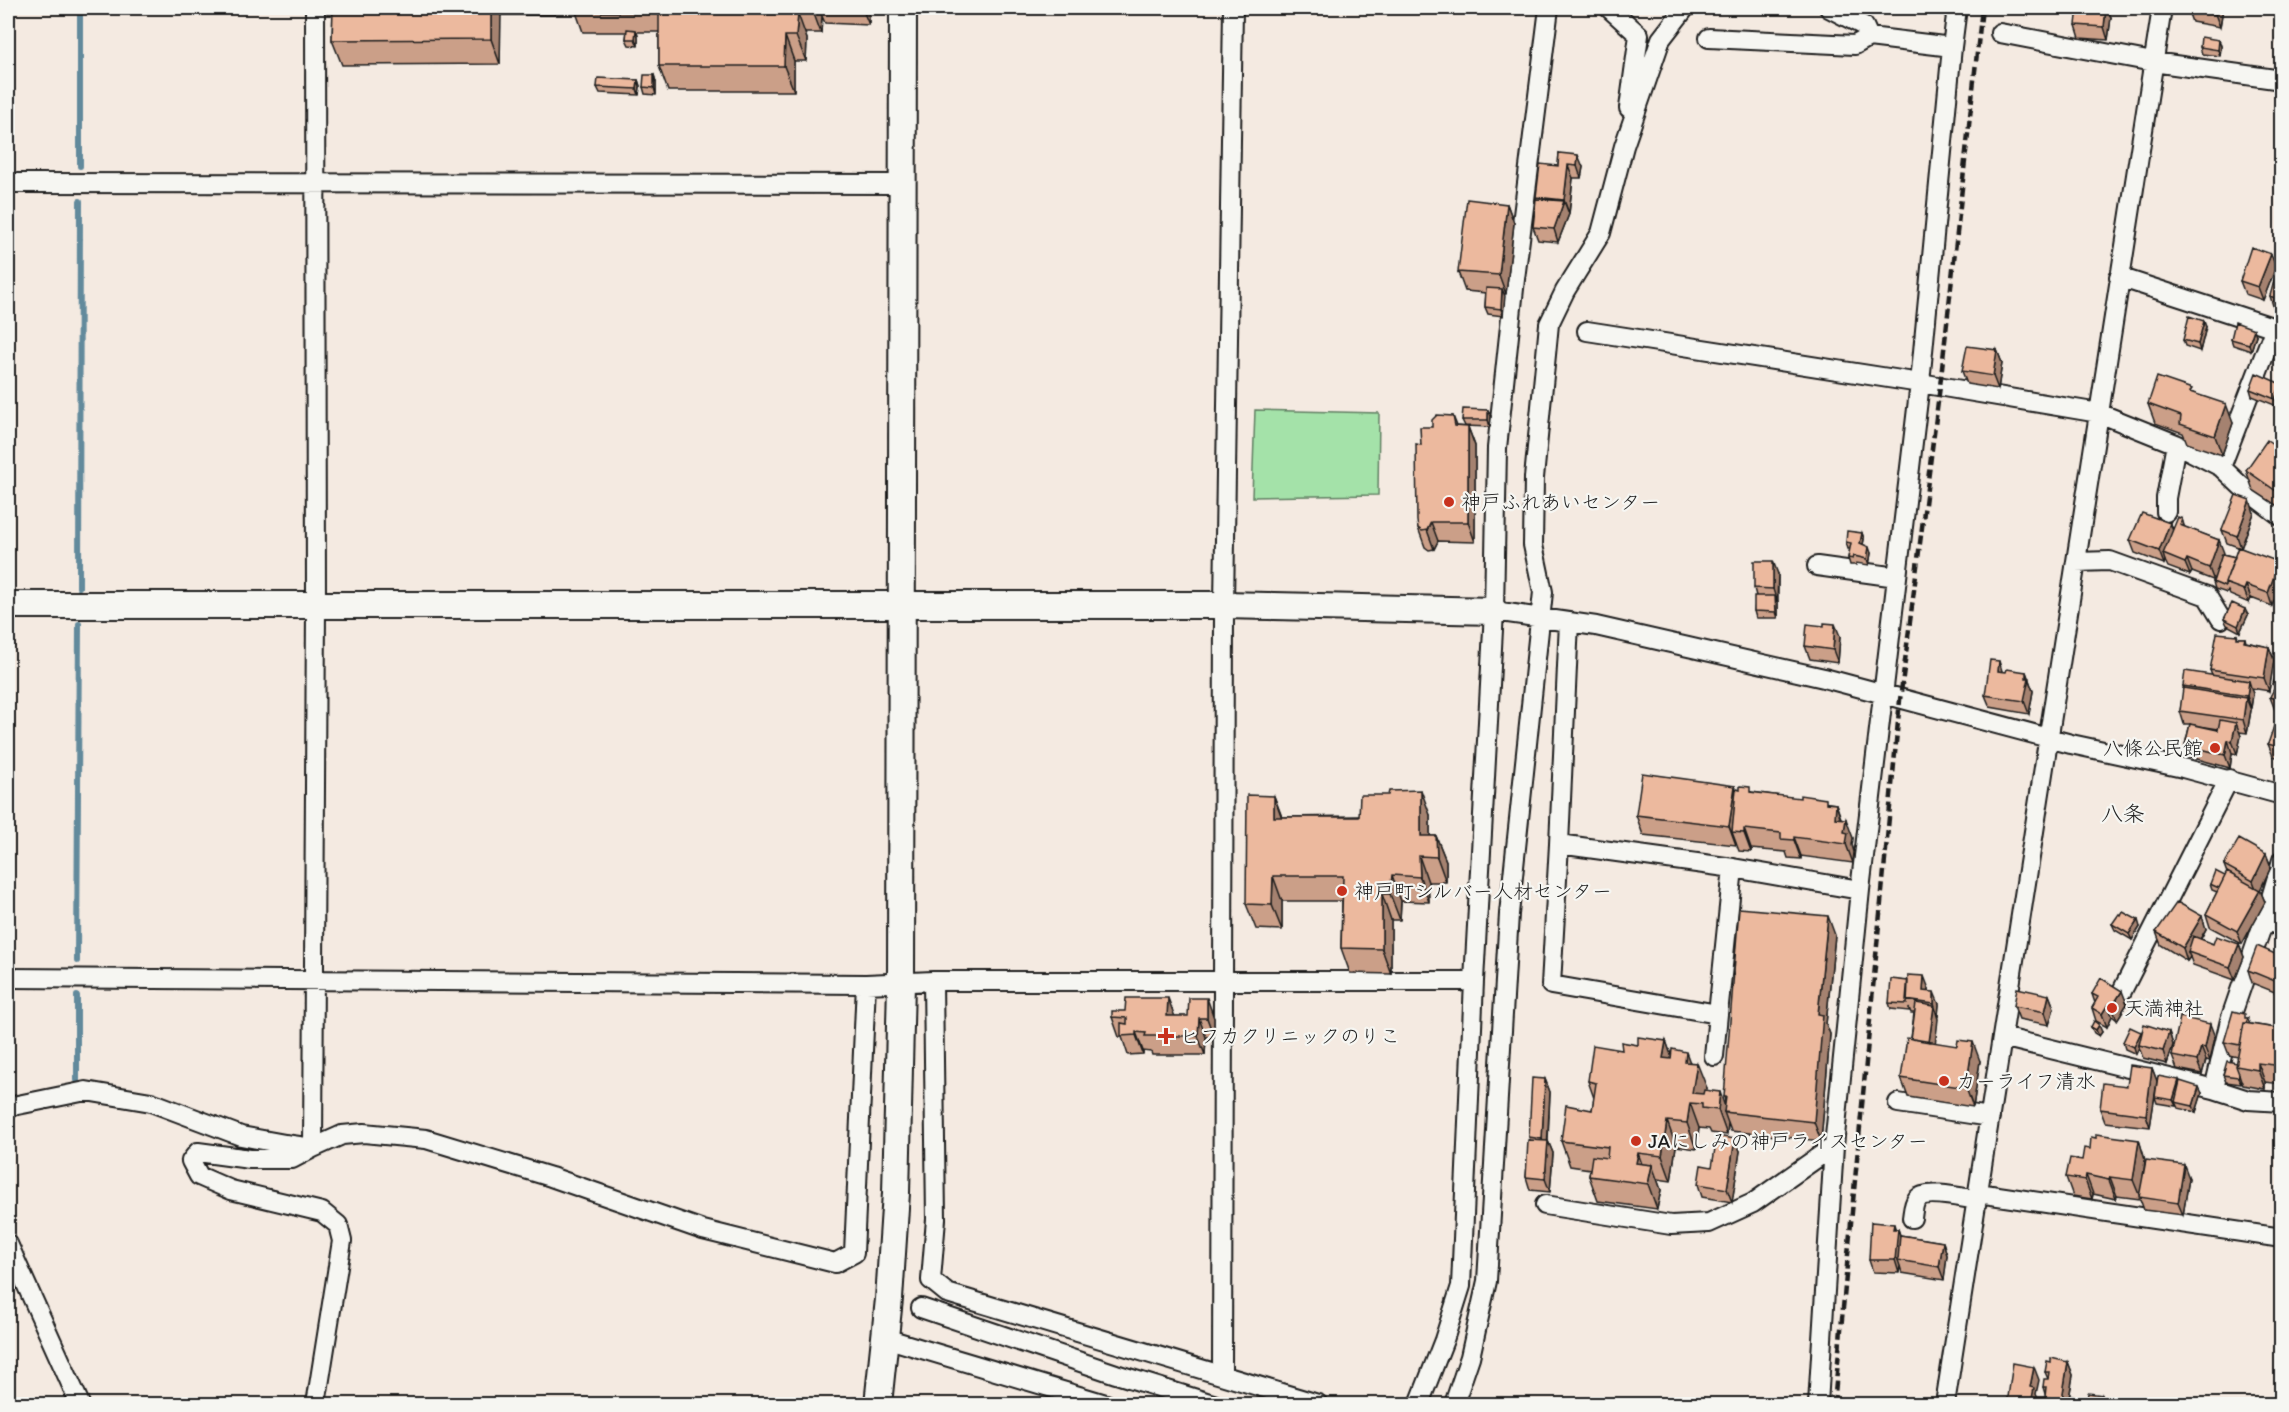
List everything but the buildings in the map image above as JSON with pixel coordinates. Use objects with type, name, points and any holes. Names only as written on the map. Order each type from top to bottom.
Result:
[{"type":"street","points":[[313,1148],[312,980],[316,606],[315,8]]},
{"type":"street","points":[[878,1404],[896,1193],[901,983],[903,8]]},
{"type":"street","points":[[1222,1375],[1224,605],[1233,8]]},
{"type":"street","points":[[1419,1404],[1444,1340],[1461,1286],[1474,981],[1494,611],[1497,448],[1515,279],[1549,8]]},
{"type":"street","points":[[1609,8],[1639,35],[1624,146]]},
{"type":"street","points":[[1454,1404],[1470,1357],[1487,1281],[1509,914],[1543,592],[1533,544],[1534,478],[1549,324],[1565,291],[1601,233],[1624,146],[1661,39],[1685,8]]},
{"type":"street","points":[[1829,8],[1863,26],[1869,37]]},
{"type":"street","points":[[1818,1404],[1834,1146],[1860,890],[1920,383],[1956,8]]},
{"type":"street","points":[[1945,1404],[2162,8]]},
{"type":"street","points":[[2000,33],[2153,62],[2282,80]]},
{"type":"street","points":[[1709,38],[1855,45],[1869,37],[1952,47]]},
{"type":"street","points":[[8,183],[902,184]]},
{"type":"street","points":[[2119,277],[2269,326],[2278,333],[2221,467]]},
{"type":"street","points":[[1587,331],[2099,413],[2176,444],[2221,467],[2241,486],[2282,517]]},
{"type":"street","points":[[2166,512],[2167,488],[2176,444]]},
{"type":"street","points":[[2076,562],[2110,561],[2207,596],[2221,619]]},
{"type":"street","points":[[1817,566],[1897,577]]},
{"type":"street","points":[[8,605],[1224,605],[1494,611],[1540,616],[1824,678],[2071,744],[2229,779],[2282,795]]},
{"type":"street","points":[[1569,622],[1551,985],[1718,1014]]},
{"type":"street","points":[[2122,991],[2229,779]]},
{"type":"street","points":[[1559,844],[1733,868],[1860,890]]},
{"type":"street","points":[[2214,1089],[2230,1020],[2282,860]]},
{"type":"street","points":[[1714,1056],[1733,868]]},
{"type":"street","points":[[2265,918],[2282,928]]},
{"type":"street","points":[[8,978],[866,984],[933,981],[1223,983],[1474,981]]},
{"type":"street","points":[[933,981],[936,1219],[931,1280],[947,1293],[1318,1404]]},
{"type":"street","points":[[316,1404],[342,1241],[338,1225],[322,1212],[231,1190],[199,1176],[191,1161],[198,1152],[292,1160],[342,1135],[426,1139],[551,1177],[703,1230],[835,1263],[854,1253],[866,984]]},
{"type":"street","points":[[2002,1037],[2214,1089],[2248,1100],[2282,1102]]},
{"type":"street","points":[[8,1107],[86,1091],[151,1102],[241,1136],[313,1148]]},
{"type":"street","points":[[1898,1103],[1990,1117]]},
{"type":"street","points":[[1545,1205],[1671,1225],[1709,1223],[1753,1203],[1834,1146]]},
{"type":"street","points":[[1912,1218],[1914,1202],[1918,1197],[1927,1194],[1978,1196],[2282,1238]]},
{"type":"street","points":[[8,1244],[80,1404]]},
{"type":"street","points":[[921,1308],[1213,1404]]},
{"type":"street","points":[[885,1338],[1059,1397],[1106,1404]]},
{"type":"green space","points":[[1255,410],[1379,413],[1378,495],[1252,497]]},
{"type":"waterway","points":[[80,8],[80,166]]},
{"type":"waterway","points":[[79,587],[80,201]]},
{"type":"waterway","points":[[77,961],[79,624]]},
{"type":"waterway","points":[[77,996],[77,1080]]},
{"type":"railway","points":[[1834,1404],[1900,700],[1940,386],[1982,8]]},
{"type":"place","name":"神戸ふれあいセンター","points":[[1449,502]]},
{"type":"place","name":"八條公民館","points":[[2215,748]]},
{"type":"place","name":"神戸町シルバー人材センター","points":[[1342,891]]},
{"type":"place","name":"天満神社","points":[[2112,1008]]},
{"type":"place","name":"ヒフカクリニックのりこ","points":[[1166,1036]]},
{"type":"place","name":"カーライフ清水","points":[[1944,1081]]},
{"type":"place","name":"JAにしみの神戸ライスセンター","points":[[1636,1141]]},
{"type":"district","name":"八条","points":[[2123,813]]}]
